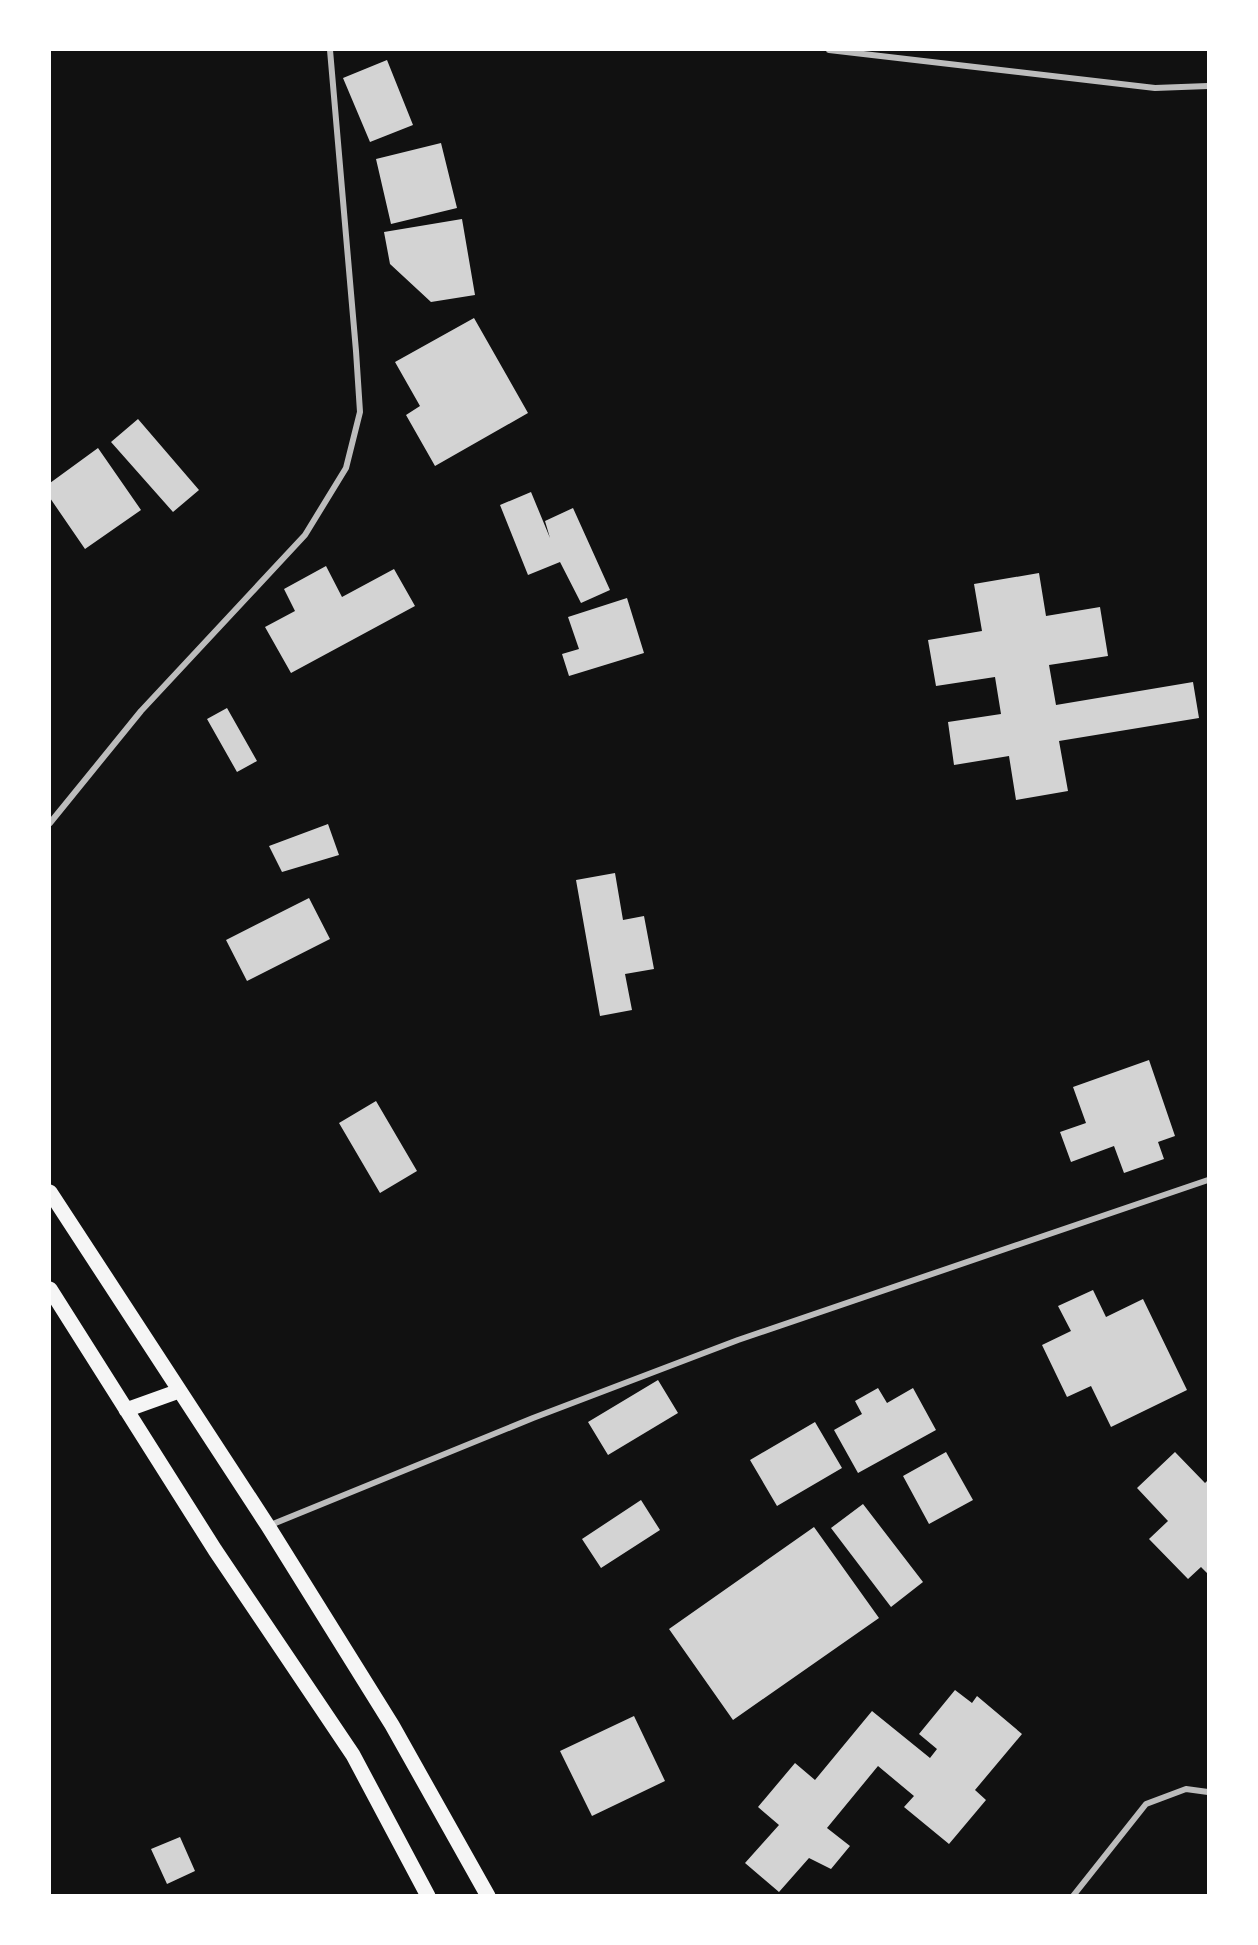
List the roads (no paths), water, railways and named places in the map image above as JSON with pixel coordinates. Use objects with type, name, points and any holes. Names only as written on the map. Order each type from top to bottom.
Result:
[{"type":"main road","points":[[50,1192],[268,1526],[392,1725],[488,1896]]},
{"type":"main road","points":[[50,1288],[215,1550],[352,1755],[428,1896]]},
{"type":"main road","points":[[126,1410],[179,1391]]},
{"type":"street","points":[[50,823],[141,711],[305,535],[346,468],[360,412],[330,50]]},
{"type":"street","points":[[829,50],[1155,88],[1209,86]]},
{"type":"street","points":[[268,1526],[533,1418],[738,1340],[1209,1180]]},
{"type":"street","points":[[1073,1896],[1146,1803],[1186,1788],[1209,1792]]}]
